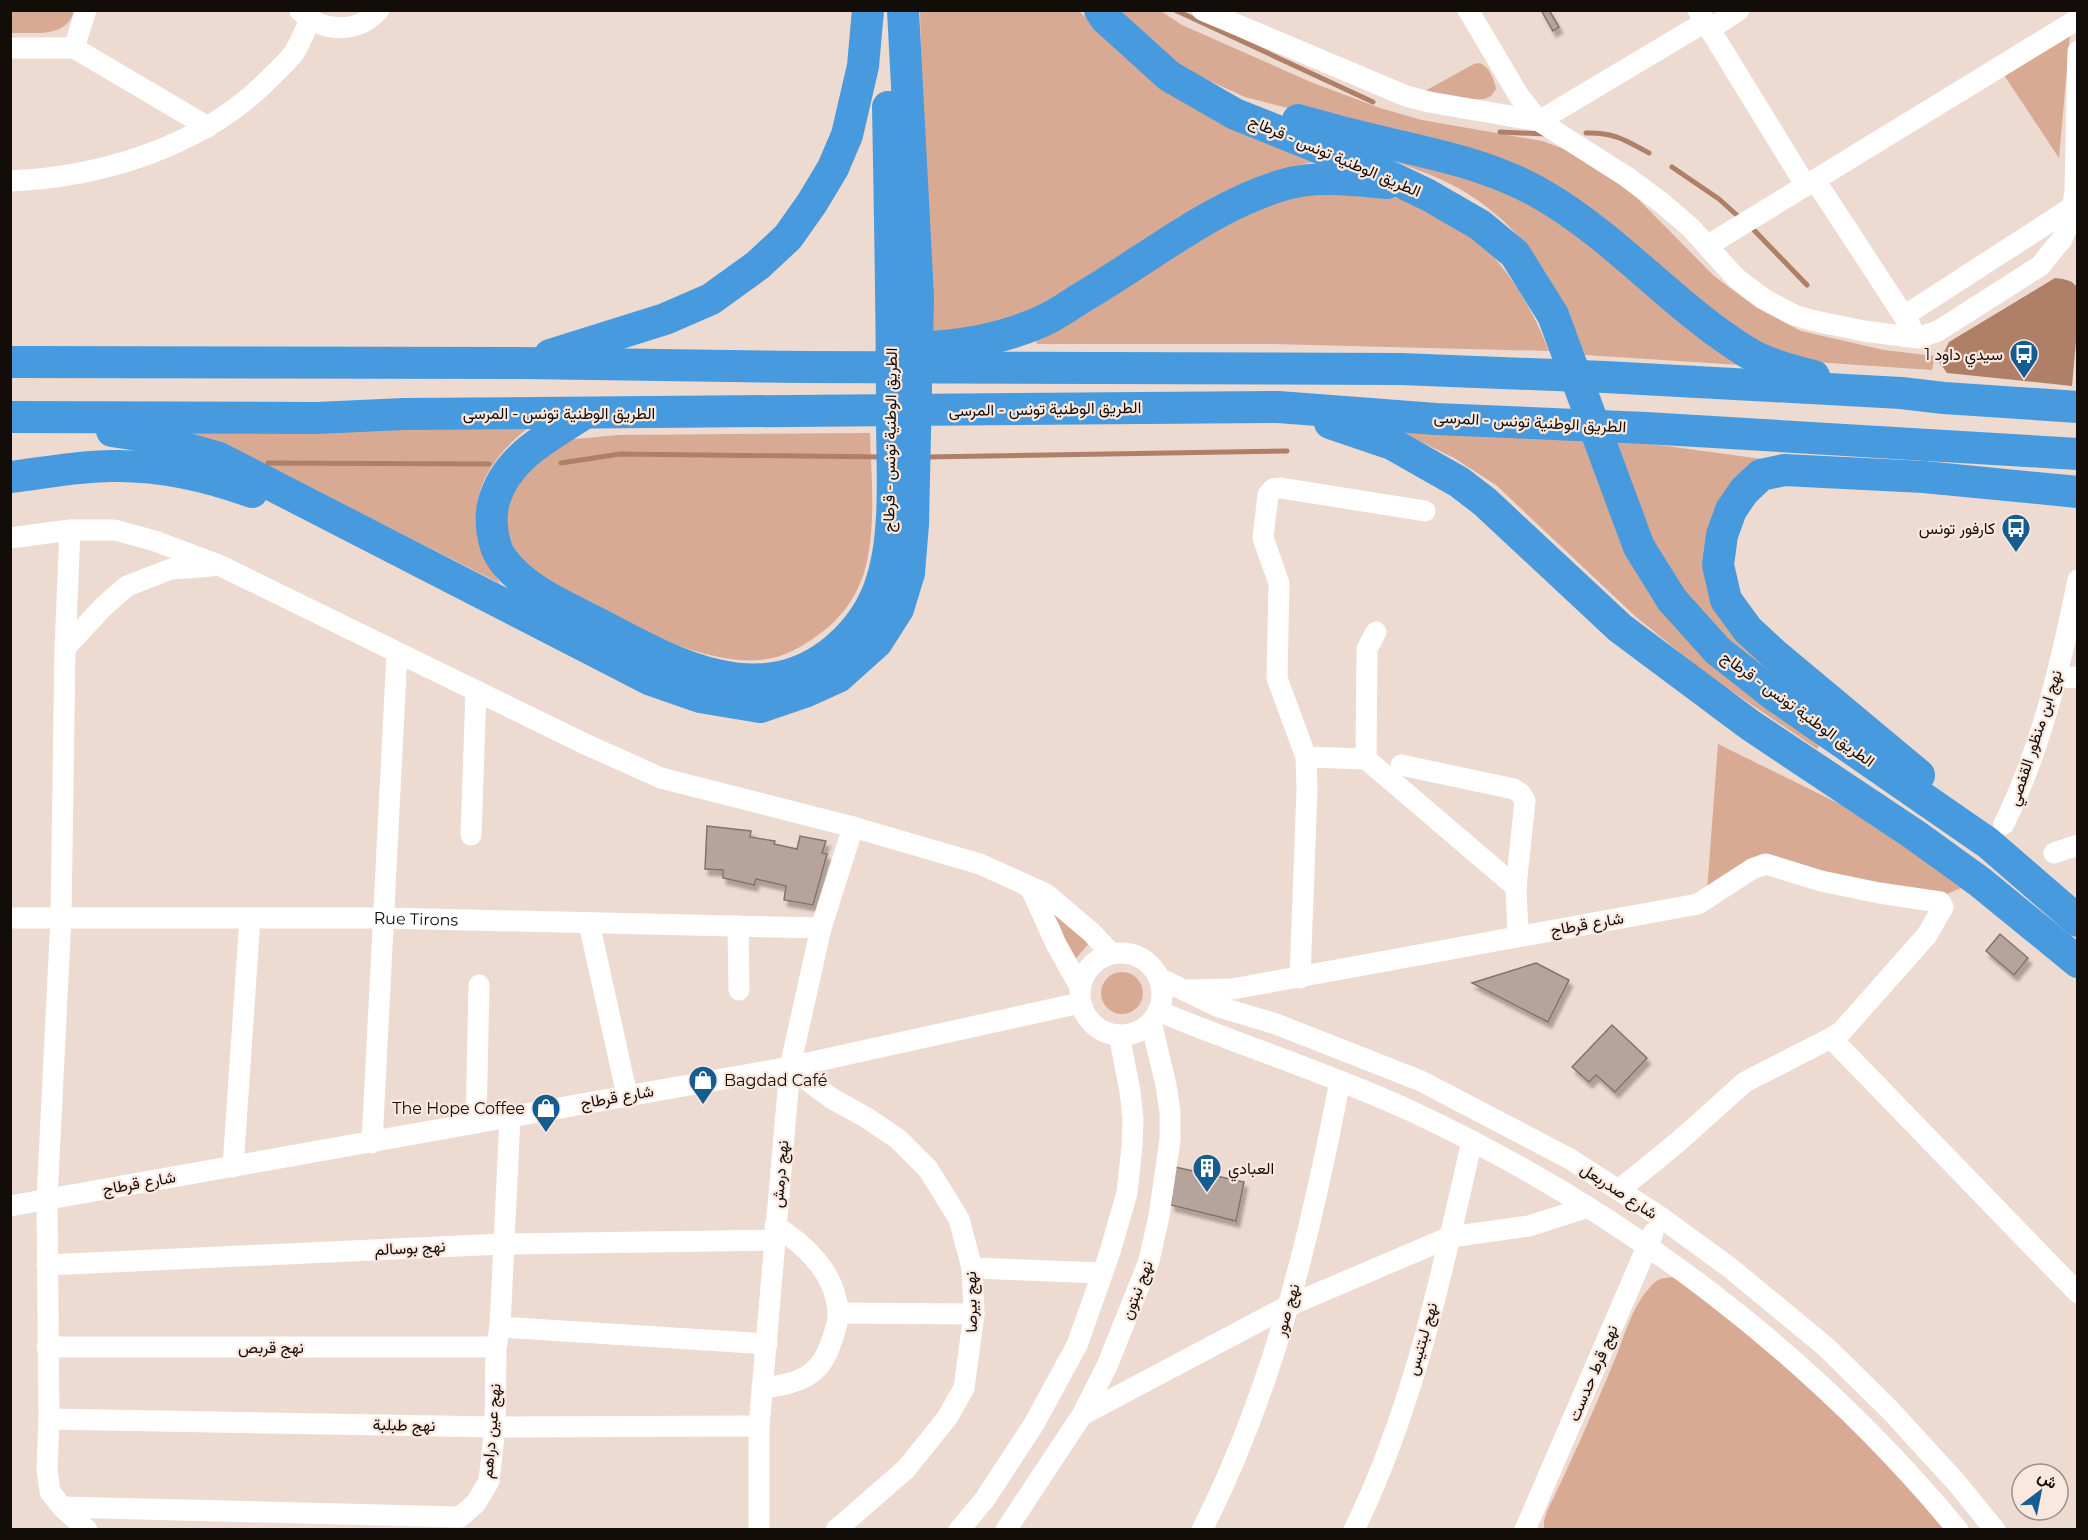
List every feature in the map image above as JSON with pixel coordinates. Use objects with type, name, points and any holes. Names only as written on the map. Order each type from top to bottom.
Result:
[{"type":"highway","points":[[522,363],[665,319],[711,299],[758,265],[788,237],[828,177],[847,135],[863,66],[868,10]]},
{"type":"highway","points":[[886,10],[905,298]]},
{"type":"highway","points":[[10,417],[138,435],[219,458],[651,680],[700,697],[760,707],[807,691],[838,677],[878,642],[898,609],[909,573],[903,477],[905,298],[903,10]]},
{"type":"highway","name":"الطريق الوطنية تونس - قرطاج","points":[[1100,10],[1106,19],[1169,76],[1235,114],[1383,173],[1428,195],[1480,225],[1515,254],[1553,315],[1639,547],[1672,600],[1718,651],[1774,695],[1996,834],[2078,921]]},
{"type":"highway","points":[[1169,76],[1240,104],[1352,135],[1454,159],[1500,174],[1541,194],[1576,216],[1693,313],[1751,354],[1789,371],[1900,393]]},
{"type":"highway","points":[[803,367],[869,351],[956,346],[1003,337],[1041,322],[1199,224],[1254,195],[1285,184],[1317,179],[1386,183],[1428,195]]},
{"type":"highway","points":[[10,362],[1401,369],[1605,377],[1900,393],[2078,406]]},
{"type":"highway","points":[[1278,407],[1350,428],[1392,444],[1459,482],[1485,502],[1620,628],[1750,725],[1915,835],[1980,882],[2078,962]]},
{"type":"highway","name":"الطريق الوطنية تونس - المرسى","points":[[10,417],[317,418],[404,414],[1278,407],[1436,419],[1646,428],[2078,454]]},
{"type":"highway","name":"الطريق الوطنية تونس - قرطاج","points":[[585,413],[530,448],[505,475],[494,502],[493,533],[502,559],[535,590],[660,657],[714,675],[750,680],[770,680],[788,676],[823,659],[851,635],[870,609],[883,579],[903,477]]},
{"type":"highway","points":[[1646,428],[1904,476]]},
{"type":"highway","points":[[10,477],[111,466],[174,471],[239,487],[388,546]]},
{"type":"highway","points":[[1996,834],[1939,792],[1748,630],[1726,600],[1718,565],[1722,535],[1731,510],[1744,490],[1761,475],[1784,470],[1904,476],[2078,492]]},
{"type":"street","points":[[74,48],[86,10]]},
{"type":"street","points":[[10,181],[81,174],[138,158],[208,128],[252,96],[294,53],[305,15],[325,27],[342,29],[358,26],[372,18],[379,10]]},
{"type":"street","points":[[1202,10],[1406,96],[1545,125],[1706,24],[1739,10]]},
{"type":"street","points":[[1467,10],[1519,96],[1545,125],[1627,177],[1662,203],[1686,224],[1724,266],[1749,289],[1794,315],[1864,331],[1918,338],[1938,331],[2040,266],[2062,239],[2074,206],[2078,51]]},
{"type":"street","points":[[1707,246],[2078,19]]},
{"type":"street","points":[[1706,24],[1811,183],[1918,338]]},
{"type":"street","points":[[10,48],[74,48],[208,128]]},
{"type":"street","points":[[1904,316],[2074,206]]},
{"type":"street","points":[[1300,978],[1307,789],[1306,757],[1277,678],[1279,583],[1263,538],[1268,495],[1273,489],[1281,488],[1425,511]]},
{"type":"street","points":[[70,530],[65,648],[61,917],[47,1199],[49,1419],[47,1469],[50,1492],[62,1507],[87,1530]]},
{"type":"street","points":[[10,538],[70,530],[115,530],[155,541],[219,565],[476,692],[661,778],[853,827],[980,864],[1046,894],[1085,926],[1111,953]]},
{"type":"street","points":[[65,648],[103,607],[127,586],[171,569],[219,565]]},
{"type":"street","name":"نهج ابن منظور القفصي","points":[[1996,834],[2021,787],[2067,677],[2078,580]]},
{"type":"street","points":[[1366,759],[1367,649],[1377,632]]},
{"type":"street","points":[[372,1143],[397,653]]},
{"type":"street","points":[[471,835],[476,692]]},
{"type":"street","points":[[1306,757],[1366,759],[1516,887]]},
{"type":"street","points":[[1401,765],[1514,789],[1521,794],[1525,801],[1516,887],[1518,936]]},
{"type":"street","name":"نهج درمش","points":[[759,1530],[759,1426],[790,1067],[821,928],[853,827]]},
{"type":"street","points":[[2054,853],[2078,845]]},
{"type":"street","name":"شارع قرطاج","points":[[1184,990],[1232,989],[1300,978],[1698,904],[1752,869],[1766,864],[1856,888],[1940,902],[1943,907],[1927,934],[1842,1031],[1831,1038]]},
{"type":"street","points":[[1031,889],[1080,995],[1086,1015],[1094,1026],[1119,1035],[1136,1032],[1154,1016],[1162,995],[1159,978],[1151,966],[1140,957],[1126,952],[1111,953],[1097,960],[1085,972],[1080,995]]},
{"type":"street","name":"Rue Tirons","points":[[10,918],[384,918],[821,928]]},
{"type":"street","points":[[233,1167],[250,918]]},
{"type":"street","points":[[589,923],[627,1095]]},
{"type":"street","points":[[738,926],[739,990]]},
{"type":"street","name":"شارع صدربعل","points":[[1159,978],[1219,1006],[1276,1024],[1421,1081],[1570,1159],[1659,1216],[1729,1267],[1826,1347],[1890,1410],[1956,1482],[1995,1530]]},
{"type":"street","points":[[476,1123],[479,985]]},
{"type":"street","name":"شارع قرطاج","points":[[10,1206],[790,1067],[1080,995]]},
{"type":"street","name":"شارع صدربعل","points":[[1154,1016],[1215,1035],[1340,1081],[1410,1111],[1553,1185],[1648,1246],[1711,1291],[1803,1369],[1869,1429],[1958,1530]]},
{"type":"street","name":"نهج نبتون","points":[[1006,1530],[1082,1415],[1107,1366],[1149,1262],[1159,1216],[1170,1140],[1170,1112],[1154,1016]]},
{"type":"street","points":[[959,1530],[985,1498],[1034,1424],[1077,1345],[1102,1273],[1127,1193],[1132,1146],[1133,1119],[1130,1091],[1119,1035]]},
{"type":"street","points":[[1619,1190],[1678,1142],[1745,1082],[1831,1038],[2078,1293]]},
{"type":"street","name":"نهج بيرصا","points":[[790,1067],[831,1098],[898,1139],[928,1169],[959,1219],[972,1268],[974,1314],[964,1389],[947,1418],[906,1469],[836,1530]]},
{"type":"street","name":"نهج صور","points":[[1202,1530],[1226,1481],[1265,1385],[1321,1182],[1340,1081]]},
{"type":"street","name":"نهج عين دراهم","points":[[62,1507],[460,1517],[476,1503],[489,1481],[495,1427],[502,1244],[510,1117]]},
{"type":"street","name":"نهج لبتنيس","points":[[1354,1530],[1373,1492],[1396,1428],[1428,1324],[1472,1142]]},
{"type":"street","points":[[1082,1415],[1288,1306],[1450,1237],[1529,1226],[1588,1208]]},
{"type":"street","name":"نهج قرط حدست","points":[[1525,1530],[1659,1216]]},
{"type":"street","points":[[762,1388],[788,1384],[820,1367],[829,1348],[839,1313],[833,1287],[817,1260],[792,1236],[775,1233]]},
{"type":"street","name":"نهج بوسالم","points":[[47,1265],[775,1233]]},
{"type":"street","points":[[972,1268],[1102,1273]]},
{"type":"street","points":[[839,1313],[974,1314]]},
{"type":"street","name":"نهج قربص","points":[[47,1347],[498,1337],[767,1344]]},
{"type":"street","name":"نهج طبلبة","points":[[49,1419],[495,1427],[759,1426]]},
{"type":"shaded area","points":[[10,11],[74,11],[70,20],[57,30],[11,33]]},
{"type":"shaded area","points":[[920,11],[1079,11],[1106,37],[1327,159],[1282,169],[1235,187],[1027,313],[1003,324],[928,337]]},
{"type":"shaded area","points":[[1114,11],[1161,11],[1182,25],[1313,83],[1380,108],[1422,120],[1542,141],[1564,149],[1604,172],[1637,198],[1714,276],[1757,308],[1801,331],[1884,350],[1935,356],[1932,370],[1814,362],[1758,347],[1547,190],[1318,116],[1245,97],[1181,68]]},
{"type":"shaded area","points":[[2070,34],[2059,158],[2004,75]]},
{"type":"shaded area","points":[[1480,63],[1489,71],[1494,81],[1496,89],[1491,96],[1484,99],[1445,101],[1423,92],[1474,64]]},
{"type":"shaded area","points":[[1379,155],[1520,191],[1740,365],[1585,355],[1563,305],[1538,260],[1504,222],[1460,189]]},
{"type":"shaded area","points":[[1383,194],[1443,216],[1484,247],[1511,278],[1522,295],[1549,351],[1272,344],[1037,344],[1035,340],[1199,240],[1274,202],[1306,195]]},
{"type":"shaded area","points":[[2055,278],[2065,279],[2077,288],[2077,330],[2072,386],[1947,373],[1939,362],[1949,342]]},
{"type":"shaded area","points":[[185,427],[528,428],[505,449],[486,476],[477,506],[481,542],[501,584],[295,480],[186,434]]},
{"type":"shaded area","points":[[1393,428],[1615,439],[1762,459],[1710,566],[1836,719],[1817,749],[1705,673],[1635,616],[1496,485],[1454,458]]},
{"type":"shaded area","points":[[870,433],[872,497],[870,545],[860,583],[850,603],[827,628],[812,640],[784,655],[760,660],[733,659],[705,654],[648,633],[544,578],[517,553],[508,536],[505,510],[516,478],[565,440],[618,435]]},
{"type":"shaded area","points":[[1718,744],[1862,815],[1961,888],[1929,902],[1772,864],[1707,892]]},
{"type":"shaded area","points":[[1047,908],[1090,942],[1073,962],[1059,924]]},
{"type":"shaded area","points":[[1122,972],[1137,978],[1143,993],[1137,1008],[1122,1014],[1107,1008],[1101,993],[1107,978]]},
{"type":"shaded area","points":[[1675,1277],[1720,1307],[1864,1439],[1947,1529],[1544,1530],[1547,1511],[1589,1420],[1634,1311],[1656,1281]]},
{"type":"building","points":[[1541,10],[1549,10],[1559,27],[1553,31]]},
{"type":"building","points":[[707,826],[751,831],[750,837],[775,841],[774,844],[797,849],[800,836],[826,841],[822,853],[827,854],[813,905],[784,900],[786,886],[756,879],[754,885],[723,878],[723,870],[705,869]]},
{"type":"building","points":[[2000,934],[2028,958],[2014,975],[1986,951]]},
{"type":"building","points":[[1536,963],[1569,980],[1548,1022],[1472,983]]},
{"type":"building","points":[[1612,1025],[1647,1058],[1615,1092],[1596,1075],[1589,1082],[1572,1067]]},
{"type":"building","name":"العبادي","points":[[1175,1167],[1244,1182],[1236,1221],[1171,1205]]},
{"type":"waterway","points":[[1175,10],[1373,102]]},
{"type":"waterway","points":[[1500,132],[1546,134]]},
{"type":"waterway","points":[[1586,133],[1611,135],[1649,153]]},
{"type":"waterway","points":[[1672,167],[1719,199],[1740,218]]},
{"type":"waterway","points":[[1750,226],[1807,285]]},
{"type":"waterway","points":[[926,457],[1287,451]]},
{"type":"waterway","points":[[561,463],[620,454],[883,457]]},
{"type":"waterway","points":[[268,463],[489,464]]},
{"type":"place","name":"سيدي داود 1","points":[[2024,380]]},
{"type":"place","name":"كارفور تونس","points":[[2016,554]]},
{"type":"place","name":"Bagdad Café","points":[[703,1106]]},
{"type":"place","name":"The Hope Coffee","points":[[546,1134]]},
{"type":"place","name":"العبادي","points":[[1207,1194]]}]
